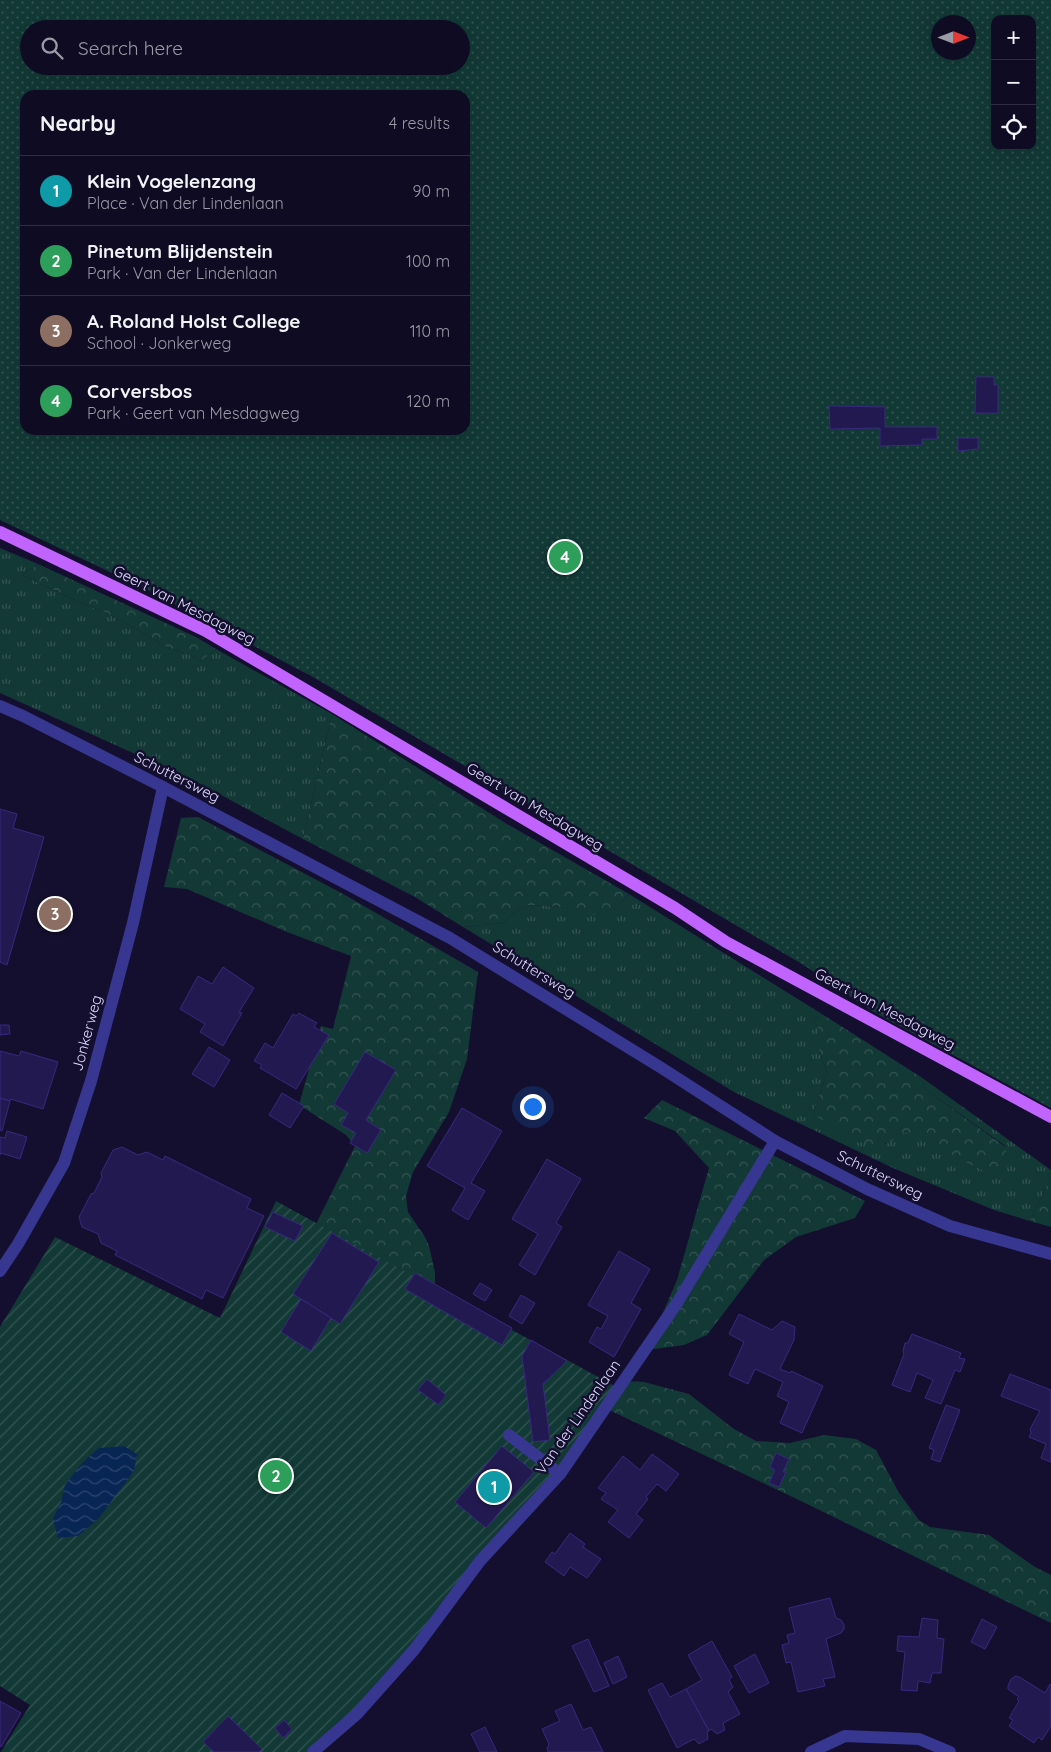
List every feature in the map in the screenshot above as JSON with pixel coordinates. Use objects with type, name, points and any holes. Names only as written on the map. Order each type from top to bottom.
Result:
[{"type":"main road","name":"Geert van Mesdagweg","points":[[0,532],[206,631],[675,908],[726,942],[1051,1117]]},
{"type":"street","name":"Schuttersweg","points":[[0,706],[163,787],[450,938],[660,1067],[775,1141],[867,1189],[950,1226],[1051,1254]]},
{"type":"street","name":"Jonkerweg","points":[[0,1271],[18,1244],[64,1163],[91,1081],[131,932],[163,787]]},
{"type":"street","name":"Van der Lindenlaan","points":[[313,1752],[357,1714],[414,1650],[480,1561],[560,1474],[677,1303],[775,1141]]},
{"type":"street","points":[[509,1435],[560,1474]]},
{"type":"street","points":[[811,1752],[845,1736],[919,1739],[950,1752]]},
{"type":"green space","points":[[0,0],[1051,0],[1051,1108],[872,1011],[802,964],[313,677],[146,589],[0,520]]},
{"type":"green space","points":[[0,548],[38,564],[22,575],[104,612],[168,648],[188,654],[201,661],[216,649],[332,714],[303,839],[195,781],[0,693]]},
{"type":"green space","points":[[38,564],[196,637],[216,649],[201,661],[188,654],[168,648],[104,612],[22,575]]},
{"type":"green space","points":[[332,714],[507,824],[629,894],[617,906],[604,913],[594,915],[560,907],[528,905],[512,914],[503,923],[463,927],[415,897],[303,839]]},
{"type":"green space","points":[[198,817],[345,895],[478,972],[467,1059],[449,1112],[413,1172],[406,1196],[408,1212],[429,1246],[435,1272],[435,1284],[415,1273],[410,1280],[314,1228],[355,1146],[346,1135],[299,1105],[321,1026],[333,1029],[351,956],[287,932],[187,889],[164,887],[181,818]]},
{"type":"green space","points":[[629,894],[822,1014],[812,1021],[818,1026],[818,1048],[827,1073],[813,1114],[886,1144],[904,1132],[1007,1147],[926,1090],[921,1077],[1051,1170],[1051,1176],[1030,1221],[994,1210],[893,1168],[734,1092],[463,927],[503,923],[512,914],[528,905],[576,910],[617,906]]},
{"type":"green space","points":[[822,1014],[921,1077],[926,1090],[1007,1148],[998,1178],[905,1132],[887,1143],[865,1144],[838,1131],[813,1114],[827,1073],[818,1048],[818,1026],[812,1021]]},
{"type":"green space","points":[[662,1100],[865,1201],[855,1218],[796,1237],[764,1260],[707,1335],[684,1345],[647,1350],[677,1280],[709,1168],[675,1131],[644,1118]]},
{"type":"green space","points":[[1051,1176],[1051,1227],[1030,1221]]},
{"type":"green space","points":[[276,1201],[622,1390],[357,1714],[314,1752],[1,1752],[30,1705],[0,1686],[0,1327],[55,1237],[220,1318]]},
{"type":"green space","points":[[625,1381],[644,1382],[689,1394],[734,1429],[756,1441],[790,1443],[824,1435],[856,1439],[876,1450],[899,1493],[919,1520],[930,1527],[989,1535],[1035,1567],[1051,1575],[1051,1623],[607,1409]]},
{"type":"water","points":[[124,1446],[137,1454],[134,1471],[99,1518],[78,1536],[58,1538],[53,1519],[61,1502],[65,1485],[83,1462],[99,1448]]},
{"type":"building","points":[[976,377],[994,377],[994,385],[998,385],[998,413],[975,413]]},
{"type":"building","points":[[829,406],[885,407],[885,427],[937,427],[937,439],[922,439],[922,445],[880,446],[880,428],[830,429]]},
{"type":"building","points":[[958,438],[978,438],[978,449],[958,451]]},
{"type":"building","points":[[0,809],[17,814],[13,828],[44,837],[7,965],[0,962]]},
{"type":"building","points":[[223,967],[254,988],[239,1012],[242,1013],[223,1046],[200,1032],[205,1024],[180,1009],[198,976],[212,984]]},
{"type":"building","points":[[299,1013],[317,1023],[314,1027],[329,1035],[296,1089],[260,1068],[262,1065],[254,1061],[265,1043],[273,1048],[293,1014],[296,1016]]},
{"type":"building","points":[[0,1025],[9,1025],[10,1034],[0,1035]]},
{"type":"building","points":[[209,1047],[230,1060],[214,1087],[192,1074]]},
{"type":"building","points":[[0,1051],[19,1056],[21,1051],[58,1062],[43,1109],[11,1099],[10,1101],[0,1098]]},
{"type":"building","points":[[365,1052],[396,1070],[366,1120],[381,1130],[367,1153],[350,1143],[356,1133],[341,1125],[348,1113],[334,1104]]},
{"type":"building","points":[[282,1093],[304,1106],[290,1128],[269,1115]]},
{"type":"building","points":[[0,1098],[10,1101],[2,1131],[0,1130]]},
{"type":"building","points":[[462,1108],[502,1131],[471,1183],[485,1191],[468,1220],[452,1210],[465,1188],[427,1166]]},
{"type":"building","points":[[7,1131],[27,1137],[20,1159],[1,1153],[0,1155],[0,1137],[5,1138]]},
{"type":"building","points":[[122,1147],[138,1155],[147,1152],[163,1160],[165,1156],[251,1199],[247,1208],[264,1216],[223,1298],[206,1290],[202,1299],[115,1255],[117,1251],[101,1243],[98,1234],[82,1227],[79,1217],[102,1177],[101,1173],[113,1150]]},
{"type":"building","points":[[547,1159],[581,1179],[556,1223],[562,1227],[535,1275],[519,1265],[538,1234],[512,1219]]},
{"type":"building","points":[[273,1212],[303,1226],[295,1241],[265,1227]]},
{"type":"building","points":[[332,1233],[379,1262],[340,1324],[293,1294]]},
{"type":"building","points":[[619,1251],[650,1269],[631,1303],[641,1309],[614,1357],[589,1342],[597,1327],[601,1329],[608,1316],[588,1305]]},
{"type":"building","points":[[415,1273],[512,1328],[502,1345],[405,1289]]},
{"type":"building","points":[[480,1283],[492,1290],[485,1301],[473,1294]]},
{"type":"building","points":[[521,1295],[535,1303],[522,1324],[509,1316]]},
{"type":"building","points":[[301,1299],[331,1318],[311,1351],[281,1332]]},
{"type":"building","points":[[739,1314],[772,1330],[782,1321],[795,1327],[794,1340],[780,1369],[790,1373],[791,1371],[823,1386],[802,1433],[780,1423],[789,1402],[777,1396],[783,1382],[755,1369],[748,1384],[729,1375],[744,1342],[729,1334]]},
{"type":"building","points":[[912,1334],[961,1353],[959,1358],[965,1359],[960,1372],[955,1370],[941,1404],[925,1398],[933,1380],[917,1373],[910,1392],[892,1385],[904,1354],[905,1343],[908,1343]]},
{"type":"building","points":[[531,1340],[567,1361],[543,1384],[550,1440],[533,1442],[522,1356]]},
{"type":"building","points":[[1010,1374],[1051,1390],[1051,1462],[1041,1458],[1046,1444],[1029,1437],[1030,1429],[1040,1411],[1001,1396]]},
{"type":"building","points":[[427,1379],[446,1395],[439,1405],[418,1390]]},
{"type":"building","points":[[946,1405],[960,1410],[940,1462],[931,1459],[934,1450],[929,1448]]},
{"type":"building","points":[[502,1446],[534,1472],[486,1528],[455,1502]]},
{"type":"building","points":[[776,1453],[789,1459],[783,1472],[786,1472],[779,1487],[769,1483],[775,1470],[770,1467]]},
{"type":"building","points":[[652,1454],[679,1474],[666,1491],[657,1484],[646,1497],[648,1499],[636,1514],[643,1520],[629,1538],[608,1522],[618,1510],[601,1499],[606,1493],[598,1488],[623,1456],[640,1470]]},
{"type":"building","points":[[570,1533],[585,1544],[583,1547],[601,1559],[587,1578],[570,1567],[564,1576],[545,1562],[552,1552],[555,1554]]},
{"type":"building","points":[[830,1598],[836,1618],[841,1620],[844,1625],[841,1633],[826,1639],[835,1677],[823,1679],[825,1686],[798,1692],[791,1662],[786,1663],[782,1645],[789,1643],[787,1635],[795,1633],[789,1608]]},
{"type":"building","points":[[922,1618],[938,1620],[937,1638],[944,1639],[941,1673],[932,1673],[930,1683],[918,1681],[917,1691],[901,1690],[905,1652],[897,1651],[898,1636],[919,1637]]},
{"type":"building","points":[[982,1619],[997,1627],[985,1649],[971,1642]]},
{"type":"building","points":[[588,1639],[609,1686],[594,1692],[572,1646]]},
{"type":"building","points":[[712,1641],[732,1677],[729,1680],[733,1687],[728,1692],[740,1714],[723,1723],[725,1730],[717,1734],[711,1729],[709,1731],[686,1689],[702,1680],[688,1655]]},
{"type":"building","points":[[755,1654],[769,1683],[749,1693],[734,1666]]},
{"type":"building","points":[[618,1656],[627,1677],[613,1684],[604,1663]]},
{"type":"building","points":[[1016,1676],[1045,1693],[1051,1685],[1051,1726],[1042,1740],[1038,1737],[1034,1743],[1009,1726],[1013,1720],[1009,1718],[1019,1701],[1017,1699],[1019,1697],[1008,1689],[1008,1686],[1011,1679]]},
{"type":"building","points":[[662,1683],[670,1697],[686,1689],[709,1731],[707,1732],[708,1739],[699,1744],[694,1739],[677,1748],[648,1690]]},
{"type":"building","points":[[0,1701],[21,1713],[1,1747],[0,1746]]},
{"type":"building","points":[[571,1704],[583,1730],[591,1727],[603,1752],[548,1752],[549,1744],[542,1729],[560,1721],[555,1711]]},
{"type":"building","points":[[228,1716],[262,1749],[259,1752],[214,1752],[203,1742]]},
{"type":"building","points":[[284,1720],[292,1729],[283,1738],[275,1728]]},
{"type":"building","points":[[485,1727],[497,1752],[480,1752],[471,1734]]},
{"type":"place","name":"Corversbos","points":[[565,557]]},
{"type":"place","name":"A. Roland Holst College","points":[[55,914]]},
{"type":"place","name":"Pinetum Blijdenstein","points":[[276,1476]]},
{"type":"place","name":"Klein Vogelenzang","points":[[494,1487]]}]
